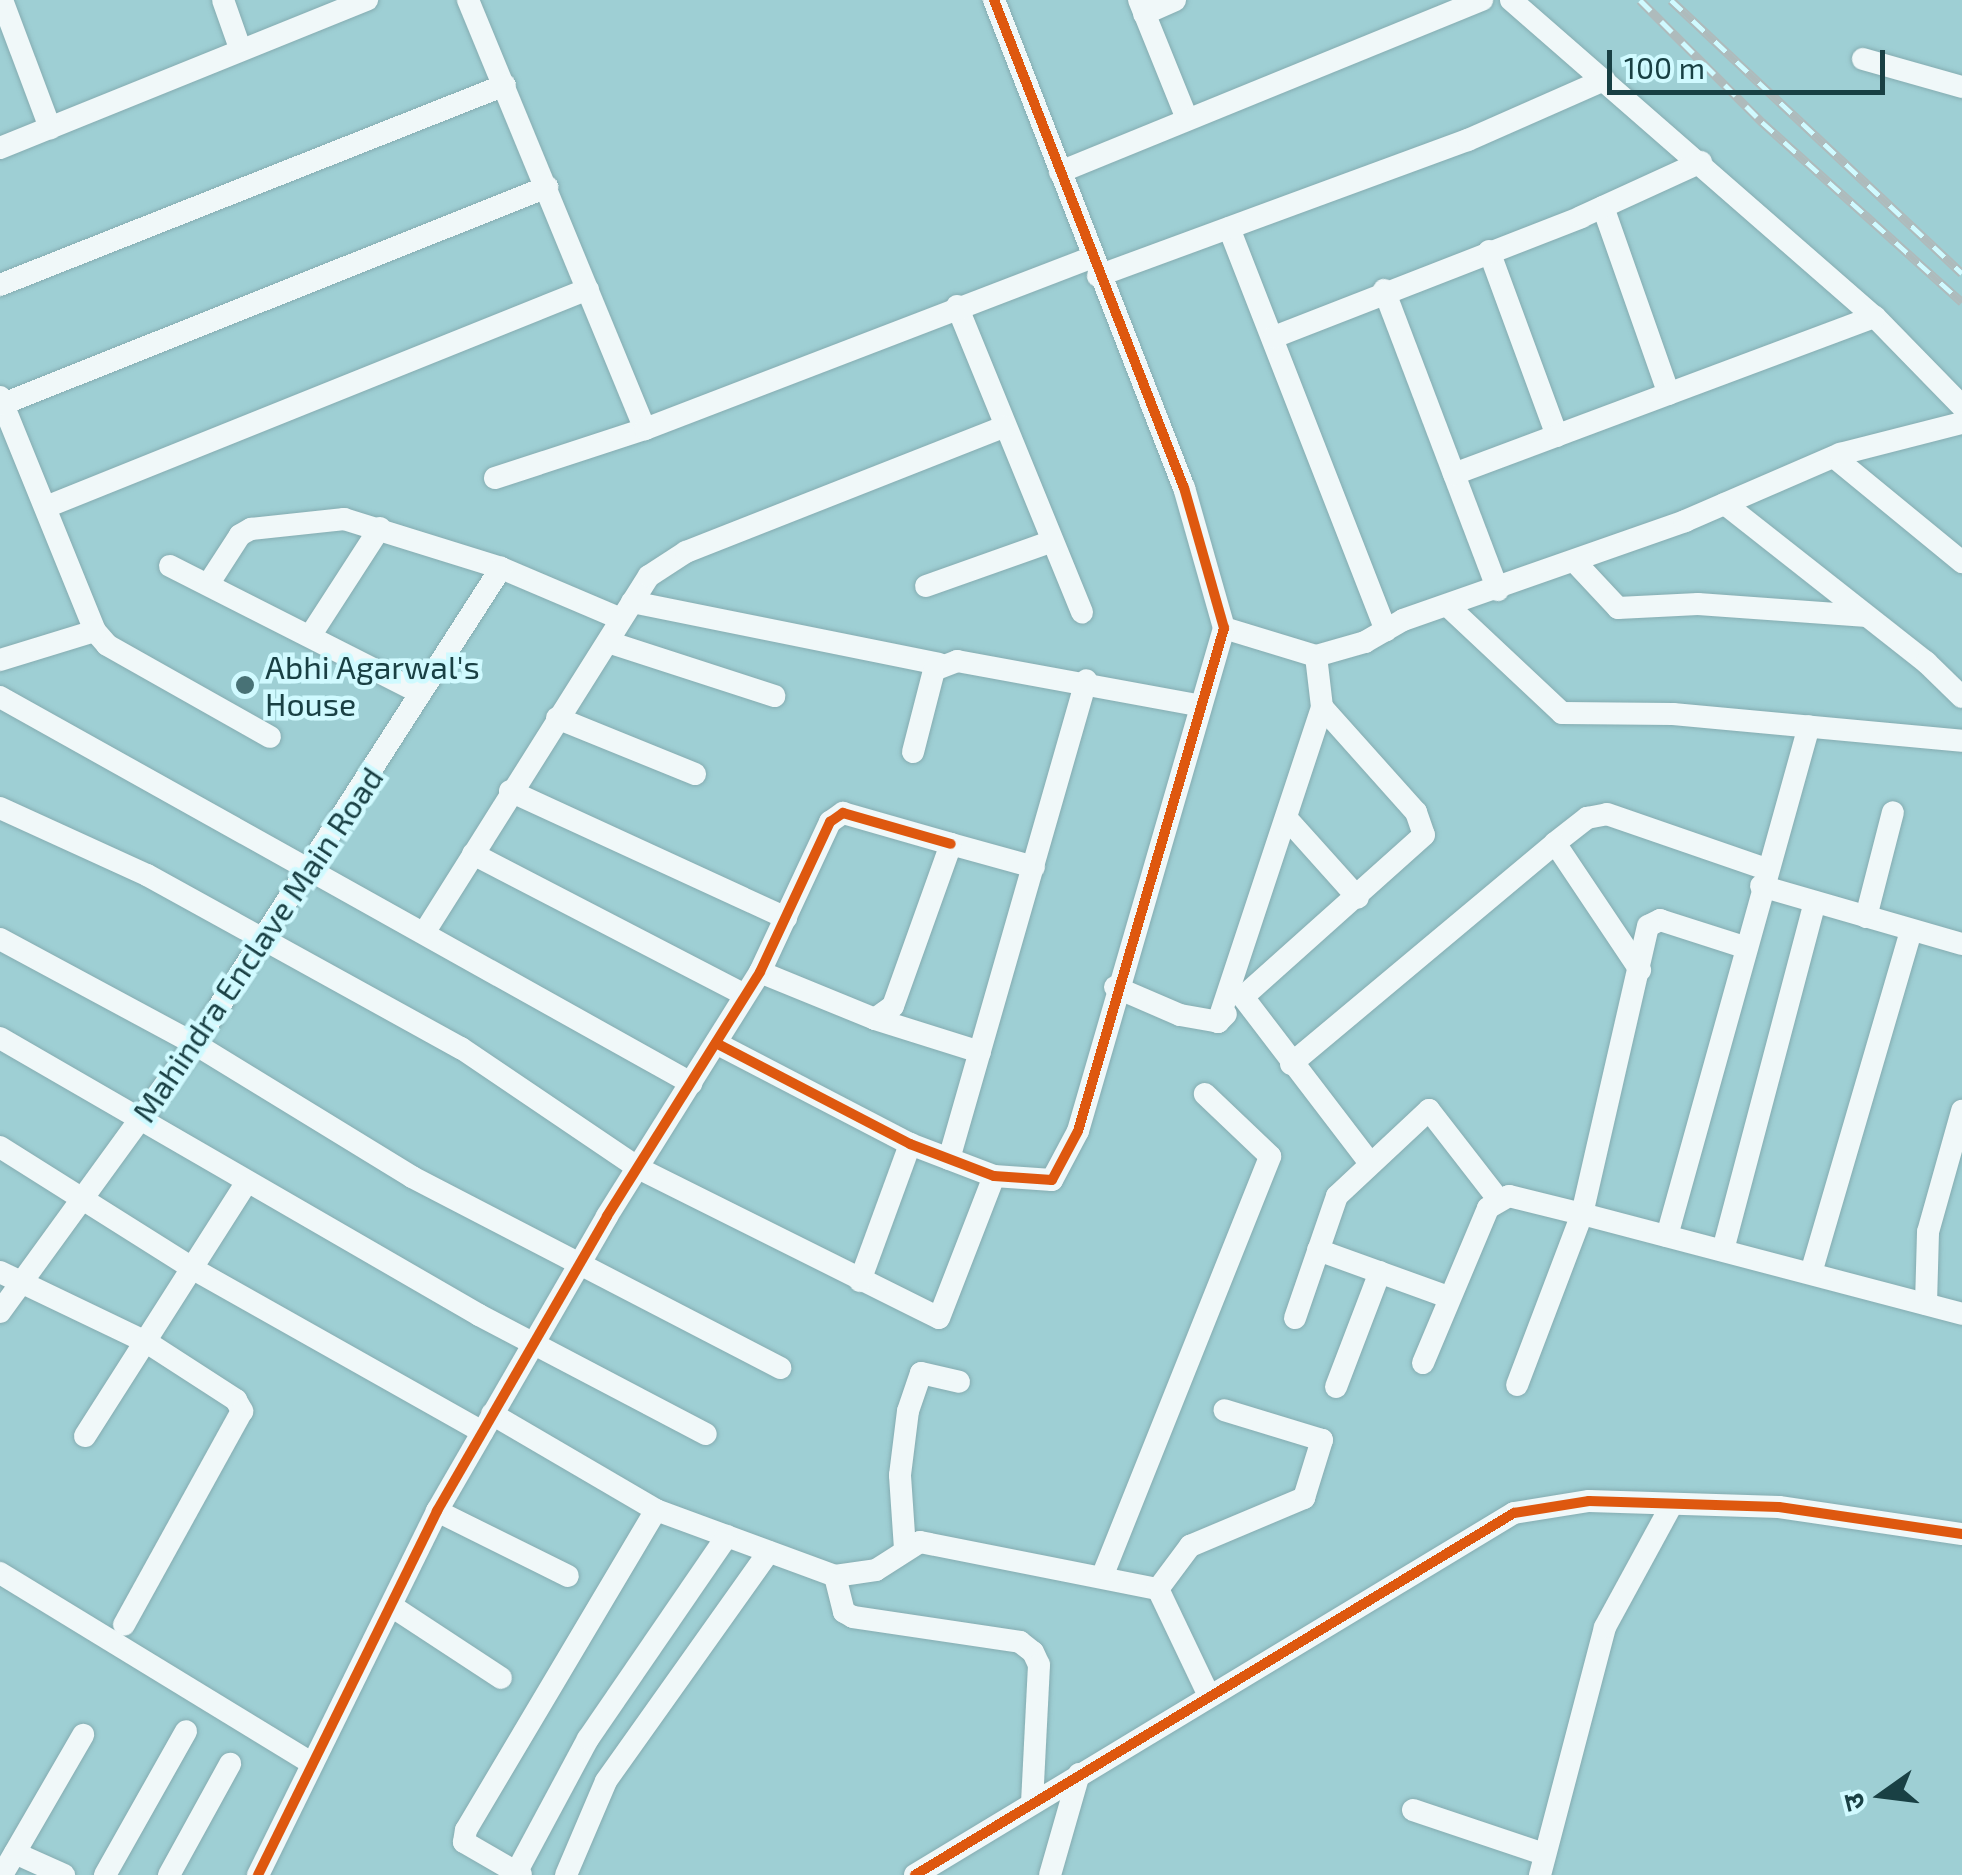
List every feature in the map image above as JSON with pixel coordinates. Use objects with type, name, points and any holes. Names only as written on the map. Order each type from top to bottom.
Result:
[{"type":"street","points":[[2,0],[50,128]]},
{"type":"street","points":[[223,0],[240,48]]},
{"type":"street","points":[[0,148],[367,0]]},
{"type":"street","points":[[468,0],[645,429]]},
{"type":"street","points":[[716,1043],[910,1144],[994,1176],[1052,1180],[1078,1131],[1115,987],[1224,628],[1184,488],[994,0]]},
{"type":"street","points":[[1175,0],[1142,7],[1188,119]]},
{"type":"street","points":[[1060,172],[1482,0]]},
{"type":"street","points":[[1510,0],[1701,162],[1875,318],[1962,406]]},
{"type":"street","points":[[1864,58],[1962,87]]},
{"type":"street","points":[[495,478],[645,429],[957,306],[1230,228],[1468,140],[1604,80]]},
{"type":"street","points":[[0,285],[506,85]]},
{"type":"street","points":[[1274,337],[1384,290],[1604,207],[1701,162]]},
{"type":"street","points":[[270,737],[108,645],[95,632],[1,401],[547,187]]},
{"type":"street","points":[[1604,207],[1670,394]]},
{"type":"street","points":[[1230,228],[1386,630]]},
{"type":"street","points":[[1489,252],[1557,436]]},
{"type":"street","points":[[46,507],[588,289]]},
{"type":"street","points":[[1384,290],[1498,590]]},
{"type":"street","points":[[957,306],[1050,542],[1082,612]]},
{"type":"street","points":[[1454,474],[1875,318]]},
{"type":"street","points":[[1224,628],[1316,656],[1725,504],[1834,457],[1962,423]]},
{"type":"street","points":[[424,933],[649,576],[686,552],[1004,427]]},
{"type":"street","points":[[1834,457],[1962,562]]},
{"type":"street","points":[[1725,504],[1926,662],[1962,697]]},
{"type":"street","points":[[208,583],[240,536],[251,529],[323,519],[380,528],[626,611],[940,664],[968,661],[1086,680],[1201,706]]},
{"type":"street","points":[[312,633],[380,528]]},
{"type":"street","points":[[926,586],[1050,542]]},
{"type":"street","points":[[1574,562],[1618,608],[1698,604],[1864,616]]},
{"type":"street","points":[[170,566],[312,633],[420,693]]},
{"type":"street","name":"Mahindra Enclave Main Road","points":[[0,1312],[195,1044],[501,568]]},
{"type":"street","points":[[1449,607],[1562,713],[1673,714],[1962,740]]},
{"type":"street","points":[[0,660],[95,632]]},
{"type":"street","points":[[608,642],[774,696]]},
{"type":"street","points":[[1218,1022],[1289,821],[1322,706],[1316,656]]},
{"type":"street","points":[[913,752],[940,664]]},
{"type":"street","points":[[949,1159],[1086,680]]},
{"type":"street","points":[[0,697],[307,872],[691,1083]]},
{"type":"street","points":[[1218,1022],[1424,835],[1416,812],[1322,706]]},
{"type":"street","points":[[557,718],[695,774]]},
{"type":"street","points":[[1667,1236],[1744,946],[1809,726]]},
{"type":"street","points":[[510,791],[786,918]]},
{"type":"street","points":[[0,808],[147,875],[461,1048],[638,1168],[939,1318],[994,1176]]},
{"type":"street","points":[[1866,918],[1894,812]]},
{"type":"street","points":[[258,1875],[437,1511],[579,1264],[760,972],[830,822],[843,813],[1034,867]]},
{"type":"street","points":[[1291,1064],[1554,844],[1587,818],[1607,814],[1764,877],[1815,903],[1962,944]]},
{"type":"street","points":[[1289,821],[1358,898]]},
{"type":"street","points":[[875,1019],[893,1006],[951,844]]},
{"type":"street","points":[[1554,844],[1640,970]]},
{"type":"street","points":[[472,854],[745,995]]},
{"type":"street","points":[[1723,1250],[1815,903]]},
{"type":"street","points":[[1517,1385],[1582,1214],[1648,926],[1660,920],[1744,946]]},
{"type":"street","points":[[1811,1273],[1911,930]]},
{"type":"street","points":[[0,939],[195,1044],[412,1176],[780,1368]]},
{"type":"street","points":[[760,972],[875,1019],[980,1052]]},
{"type":"street","points":[[1115,987],[1218,1022]]},
{"type":"street","points":[[1243,997],[1369,1162]]},
{"type":"street","points":[[0,1038],[532,1345],[706,1434]]},
{"type":"street","points":[[1102,1577],[1270,1156],[1204,1094]]},
{"type":"street","points":[[1295,1318],[1338,1196],[1369,1162],[1429,1110],[1498,1199],[1582,1214],[1962,1314]]},
{"type":"street","points":[[1926,1304],[1928,1232],[1962,1112]]},
{"type":"street","points":[[860,1281],[910,1144]]},
{"type":"street","points":[[0,1147],[196,1270],[656,1510],[836,1576],[876,1570],[904,1548],[940,1543],[1158,1589]]},
{"type":"street","points":[[85,1436],[196,1270],[247,1182]]},
{"type":"street","points":[[1423,1363],[1445,1296],[1475,1228],[1498,1199]]},
{"type":"street","points":[[1318,1250],[1445,1296]]},
{"type":"street","points":[[0,1272],[148,1343],[236,1400],[242,1412],[124,1626]]},
{"type":"street","points":[[1336,1387],[1380,1272]]},
{"type":"street","points":[[904,1548],[900,1475],[908,1410],[921,1373],[959,1382]]},
{"type":"street","points":[[1158,1589],[1190,1546],[1304,1498],[1322,1440],[1224,1410]]},
{"type":"street","points":[[916,1875],[1514,1513],[1590,1501],[1780,1507],[1962,1534]]},
{"type":"street","points":[[1413,1810],[1542,1865],[1605,1627],[1672,1506]]},
{"type":"street","points":[[656,1510],[466,1830],[464,1842],[518,1874],[588,1739],[727,1536]]},
{"type":"street","points":[[437,1511],[568,1576]]},
{"type":"street","points":[[566,1875],[606,1781],[769,1552]]},
{"type":"street","points":[[0,1573],[311,1763]]},
{"type":"street","points":[[836,1576],[844,1612],[853,1616],[1020,1642],[1033,1652],[1039,1665],[1032,1803]]},
{"type":"street","points":[[1158,1589],[1209,1696]]},
{"type":"street","points":[[393,1607],[501,1678]]},
{"type":"street","points":[[105,1875],[186,1730]]},
{"type":"street","points":[[2,1875],[83,1735]]},
{"type":"street","points":[[169,1875],[230,1764]]},
{"type":"street","points":[[1050,1875],[1079,1774]]},
{"type":"street","points":[[15,1853],[64,1875]]},
{"type":"railway","points":[[1640,0],[1762,122],[1962,302]]},
{"type":"railway","points":[[1671,0],[1962,273]]},
{"type":"cycle path","points":[[716,1043],[910,1144],[994,1176],[1052,1180],[1078,1131],[1224,628],[1184,488],[994,0]]},
{"type":"cycle path","points":[[258,1875],[437,1511],[607,1216],[760,972],[830,822],[843,813],[951,844]]},
{"type":"cycle path","points":[[915,1875],[1514,1513],[1589,1501],[1779,1507],[1962,1534]]},
{"type":"place","name":"Abhi Agarwal's House","points":[[245,685]]}]
